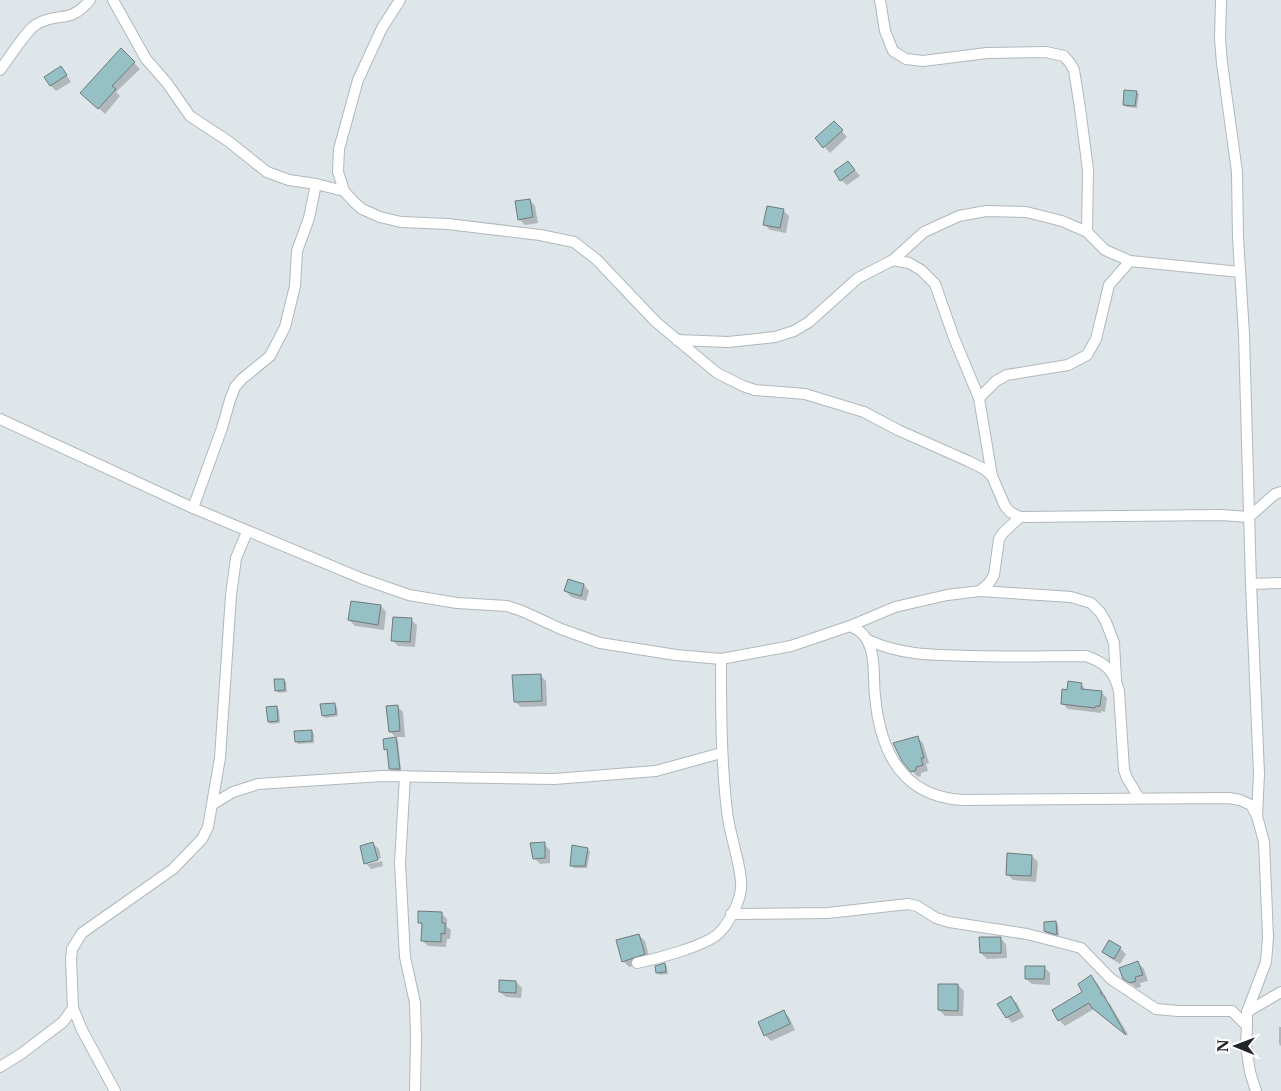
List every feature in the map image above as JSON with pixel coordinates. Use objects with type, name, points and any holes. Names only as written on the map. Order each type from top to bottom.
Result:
[{"type":"street","points":[[0,70],[35,24],[70,16],[80,11],[90,0]]},
{"type":"street","points":[[114,0],[146,58],[167,83],[190,116],[228,141],[267,172],[289,180],[344,191]]},
{"type":"street","points":[[400,0],[382,28],[358,80],[339,149],[338,172],[344,191],[362,209],[380,217],[401,222],[457,225],[540,235],[574,242],[596,259],[656,322],[717,373],[743,386],[763,391],[805,394],[864,412],[907,434],[968,461],[984,469],[992,476]]},
{"type":"street","points":[[880,0],[885,31],[894,51],[906,59],[923,61],[987,53],[1046,52],[1064,56],[1070,62],[1074,70],[1088,170],[1087,232]]},
{"type":"street","points":[[1221,0],[1220,39],[1222,63],[1237,172],[1244,334],[1250,584],[1259,774],[1257,816]]},
{"type":"street","points":[[193,508],[235,387],[270,356],[285,327],[295,286],[297,251],[309,218],[316,184]]},
{"type":"street","points":[[677,340],[728,342],[775,337],[794,331],[809,322],[858,278],[893,260],[924,232],[959,216],[986,211],[1026,212],[1062,221],[1087,232],[1105,250],[1130,262],[1240,272]]},
{"type":"street","points":[[893,260],[909,263],[921,270],[935,284],[954,338],[979,398],[992,476],[1005,506],[1010,512],[1020,518],[1221,515],[1249,517],[1276,494],[1281,492]]},
{"type":"street","points":[[979,398],[996,380],[1007,375],[1060,367],[1079,361],[1087,355],[1096,339],[1109,285],[1130,262]]},
{"type":"street","points":[[0,419],[247,532],[363,579],[408,594],[457,604],[507,606],[522,611],[561,630],[600,643],[676,655],[721,659],[791,646],[850,626],[904,604],[947,595],[980,591],[1071,597],[1091,603],[1106,622],[1114,643],[1116,679],[1119,691],[1122,758],[1124,770],[1139,798]]},
{"type":"street","points":[[980,591],[989,583],[994,575],[999,539],[1020,518]]},
{"type":"street","points":[[116,1091],[72,1008],[72,949],[90,926],[152,885],[189,854],[202,839],[208,827],[220,758],[231,595],[236,558],[247,532]]},
{"type":"street","points":[[1250,584],[1281,583]]},
{"type":"street","points":[[850,626],[862,631],[868,640],[872,657],[878,721],[890,757],[917,786],[930,794],[946,799],[963,800],[1229,798],[1251,805],[1257,816],[1264,842],[1268,937],[1266,962],[1247,1012],[1246,1046],[1250,1072],[1256,1091]]},
{"type":"street","points":[[868,640],[897,651],[938,655],[1086,656],[1100,661],[1116,679]]},
{"type":"street","points":[[637,964],[668,956],[717,935],[732,914],[740,896],[741,880],[729,830],[721,753],[721,659]]},
{"type":"street","points":[[213,804],[233,792],[258,784],[382,776],[554,779],[617,775],[656,771],[721,753]]},
{"type":"street","points":[[405,776],[400,863],[406,957],[415,1003],[415,1091]]},
{"type":"street","points":[[732,914],[828,913],[908,904],[917,906],[936,918],[949,922],[1027,934],[1081,948],[1110,979],[1156,1009],[1232,1011],[1247,1026]]},
{"type":"street","points":[[1247,1012],[1281,992]]},
{"type":"street","points":[[0,1067],[21,1054],[63,1022],[72,1008]]},
{"type":"building","points":[[121,48],[135,62],[112,86],[116,89],[98,109],[80,93]]},
{"type":"building","points":[[61,66],[67,75],[50,86],[44,77]]},
{"type":"building","points":[[1124,90],[1137,91],[1135,106],[1123,105]]},
{"type":"building","points":[[834,121],[843,130],[823,148],[815,138]]},
{"type":"building","points":[[848,161],[855,170],[840,181],[834,171]]},
{"type":"building","points":[[530,199],[533,217],[518,220],[515,201]]},
{"type":"building","points":[[767,206],[784,209],[780,228],[763,225]]},
{"type":"building","points":[[568,579],[584,584],[581,596],[564,591]]},
{"type":"building","points":[[351,601],[381,605],[378,625],[348,620]]},
{"type":"building","points":[[393,617],[412,618],[410,642],[391,641]]},
{"type":"building","points":[[541,674],[542,701],[514,702],[512,675]]},
{"type":"building","points":[[274,679],[284,679],[285,690],[275,691]]},
{"type":"building","points":[[1068,681],[1082,683],[1081,689],[1102,691],[1100,706],[1095,708],[1061,704],[1062,689],[1067,690]]},
{"type":"building","points":[[335,703],[336,714],[322,716],[320,704]]},
{"type":"building","points":[[398,705],[400,731],[389,732],[386,706]]},
{"type":"building","points":[[277,706],[278,721],[268,722],[266,707]]},
{"type":"building","points":[[312,730],[312,741],[295,742],[294,731]]},
{"type":"building","points":[[918,736],[924,758],[921,758],[923,765],[916,767],[916,770],[911,772],[902,761],[893,743]]},
{"type":"building","points":[[396,737],[400,769],[389,769],[387,749],[384,750],[383,739]]},
{"type":"building","points":[[373,842],[378,860],[364,864],[360,846]]},
{"type":"building","points":[[545,842],[545,858],[533,859],[530,843]]},
{"type":"building","points":[[572,845],[588,848],[585,866],[570,866]]},
{"type":"building","points":[[1007,853],[1032,855],[1031,876],[1006,875]]},
{"type":"building","points":[[418,911],[442,912],[445,934],[441,933],[441,942],[421,941],[422,923],[418,923]]},
{"type":"building","points":[[1056,921],[1057,935],[1044,931],[1044,922]]},
{"type":"building","points":[[639,934],[645,954],[622,962],[616,940]]},
{"type":"building","points":[[979,937],[1001,937],[1001,953],[980,953]]},
{"type":"building","points":[[1109,940],[1121,947],[1114,959],[1102,952]]},
{"type":"building","points":[[1138,961],[1143,975],[1135,977],[1136,981],[1130,983],[1123,979],[1119,968]]},
{"type":"building","points":[[665,963],[666,972],[656,973],[655,966]]},
{"type":"building","points":[[1025,966],[1045,966],[1044,979],[1025,979]]},
{"type":"building","points":[[1091,975],[1126,1035],[1092,1008],[1089,1003],[1058,1021],[1052,1010],[1082,992],[1078,984]]},
{"type":"building","points":[[499,980],[516,981],[516,993],[499,992]]},
{"type":"building","points":[[938,984],[958,984],[958,1011],[938,1010]]},
{"type":"building","points":[[1011,996],[1019,1011],[1006,1018],[997,1004]]},
{"type":"building","points":[[784,1010],[790,1024],[764,1036],[758,1022]]}]
